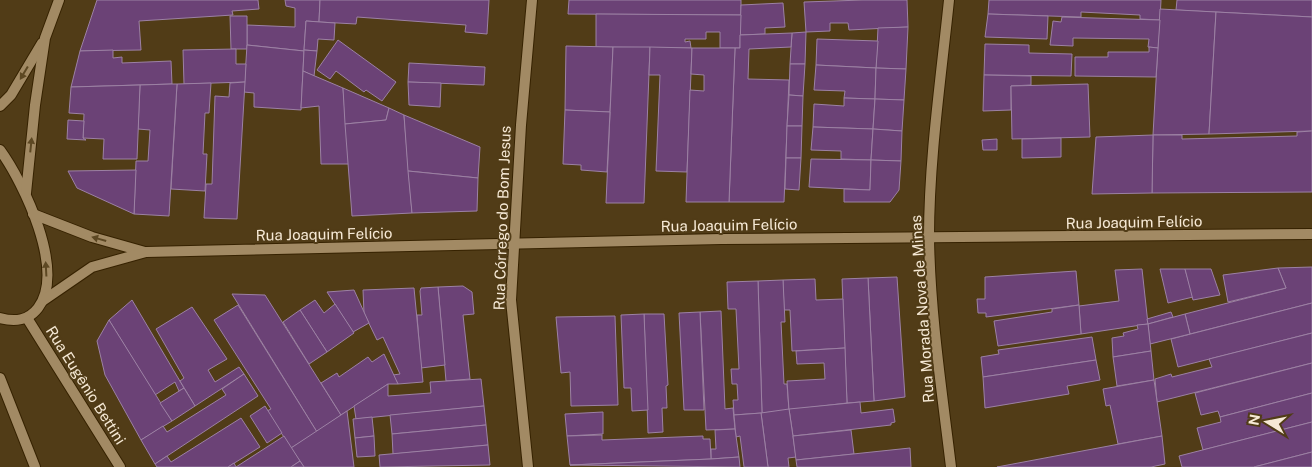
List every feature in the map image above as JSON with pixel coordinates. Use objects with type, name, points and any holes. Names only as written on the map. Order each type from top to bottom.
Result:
[{"type":"street","points":[[26,193],[35,105],[46,38],[59,0]]},
{"type":"street","name":"Rua Córrego do Bom Jesus","points":[[528,467],[511,300],[521,125],[532,0]]},
{"type":"street","name":"Rua Morada Nova de Minas","points":[[949,0],[931,194],[929,238],[938,353],[951,467]]},
{"type":"street","points":[[0,106],[11,95],[46,38]]},
{"type":"street","points":[[0,150],[26,193],[46,255],[47,279],[44,300]]},
{"type":"street","name":"Rua Joaquim Felício","points":[[33,214],[92,237],[146,252]]},
{"type":"street","name":"Rua Joaquim Felício","points":[[27,318],[44,300],[92,268],[146,252],[515,244],[1312,234]]},
{"type":"street","points":[[0,318],[12,321],[27,318]]},
{"type":"street","name":"Rua Eugênio Bettini","points":[[27,318],[120,467]]},
{"type":"street","points":[[0,378],[35,467]]},
{"type":"building","points":[[97,0],[258,0],[259,9],[232,11],[233,15],[139,21],[141,50],[80,51]]},
{"type":"building","points":[[285,0],[320,0],[319,22],[306,21],[304,51],[247,45],[247,25],[295,27],[295,8],[286,6]]},
{"type":"building","points":[[320,0],[489,0],[487,34],[465,32],[466,25],[357,17],[356,24],[319,22]]},
{"type":"building","points":[[569,0],[741,0],[741,15],[568,14]]},
{"type":"building","points":[[907,0],[908,27],[849,30],[848,23],[830,23],[830,31],[806,32],[804,2]]},
{"type":"building","points":[[989,0],[1161,0],[1160,20],[1140,19],[1140,15],[1081,12],[1081,17],[988,14]]},
{"type":"building","points":[[1177,0],[1312,0],[1312,17],[1176,10]]},
{"type":"building","points":[[783,3],[785,27],[765,28],[765,34],[740,35],[741,5]]},
{"type":"building","points":[[1160,9],[1216,12],[1209,134],[1153,135]]},
{"type":"building","points":[[1216,12],[1312,17],[1312,131],[1209,134]]},
{"type":"building","points":[[596,14],[741,15],[740,48],[720,48],[720,32],[706,32],[706,39],[685,39],[685,42],[690,41],[691,48],[596,47]]},
{"type":"building","points":[[988,14],[1048,16],[1047,39],[985,37]]},
{"type":"building","points":[[230,16],[247,16],[247,49],[231,49]]},
{"type":"building","points":[[1062,17],[1160,20],[1158,48],[1148,47],[1149,39],[1073,38],[1073,46],[1050,45],[1053,21],[1061,22]]},
{"type":"building","points":[[306,21],[335,23],[334,40],[318,39],[317,51],[304,50]]},
{"type":"building","points":[[908,27],[906,69],[876,68],[878,28]]},
{"type":"building","points":[[806,32],[805,64],[790,64],[792,33]]},
{"type":"building","points":[[792,33],[791,47],[749,49],[748,79],[789,80],[784,202],[729,202],[735,48],[740,48],[740,35]]},
{"type":"building","points":[[817,39],[878,41],[876,68],[816,65]]},
{"type":"building","points":[[338,40],[396,82],[382,101],[366,90],[364,92],[336,71],[330,79],[317,70]]},
{"type":"building","points":[[985,44],[1029,45],[1029,53],[1072,54],[1071,76],[984,75]]},
{"type":"building","points":[[247,45],[304,51],[301,110],[254,107],[254,93],[244,92]]},
{"type":"building","points":[[566,46],[613,47],[610,112],[565,110]]},
{"type":"building","points":[[613,47],[650,47],[644,203],[606,203]]},
{"type":"building","points":[[650,47],[692,48],[687,172],[656,171],[660,75],[649,75]]},
{"type":"building","points":[[1149,47],[1158,48],[1156,77],[1075,76],[1075,57],[1108,57],[1108,52],[1149,52]]},
{"type":"building","points":[[692,48],[735,48],[729,202],[686,202],[690,90],[704,91],[704,75],[691,74]]},
{"type":"building","points":[[236,49],[236,64],[246,64],[245,82],[184,84],[183,50]]},
{"type":"building","points":[[113,50],[113,58],[122,57],[122,63],[171,61],[172,84],[71,87],[80,51]]},
{"type":"building","points":[[304,50],[317,51],[314,76],[303,71]]},
{"type":"building","points":[[409,63],[485,67],[484,85],[408,82]]},
{"type":"building","points":[[790,64],[805,64],[803,96],[789,95]]},
{"type":"building","points":[[816,65],[876,68],[875,99],[844,98],[845,91],[814,90]]},
{"type":"building","points":[[876,68],[906,69],[904,100],[875,99]]},
{"type":"building","points":[[303,71],[343,88],[349,164],[321,164],[319,106],[301,108]]},
{"type":"building","points":[[984,75],[1031,76],[1031,85],[1011,86],[1011,110],[983,111]]},
{"type":"building","points":[[245,82],[237,219],[204,218],[206,184],[212,184],[215,96],[229,97],[230,83]]},
{"type":"building","points":[[408,82],[441,83],[440,107],[409,105]]},
{"type":"building","points":[[211,83],[209,113],[205,113],[203,154],[207,154],[205,191],[171,189],[177,84]]},
{"type":"building","points":[[177,84],[169,216],[134,214],[136,161],[148,161],[150,130],[138,129],[140,85]]},
{"type":"building","points":[[1088,84],[1090,137],[1012,139],[1011,86]]},
{"type":"building","points":[[140,85],[137,159],[103,159],[104,139],[83,138],[84,114],[69,113],[71,87]]},
{"type":"building","points":[[343,88],[389,108],[386,120],[345,124]]},
{"type":"building","points":[[789,95],[803,96],[802,126],[787,126]]},
{"type":"building","points":[[844,98],[875,99],[873,129],[813,127],[814,104],[844,106]]},
{"type":"building","points":[[875,99],[904,100],[902,131],[873,129]]},
{"type":"building","points":[[389,108],[404,115],[412,213],[352,216],[345,124],[386,120]]},
{"type":"building","points":[[565,110],[610,112],[607,172],[581,170],[581,165],[563,164]]},
{"type":"building","points":[[404,115],[480,147],[478,178],[408,171]]},
{"type":"building","points":[[68,120],[84,121],[83,138],[86,140],[67,139]]},
{"type":"building","points":[[787,126],[802,126],[801,158],[786,158]]},
{"type":"building","points":[[813,127],[873,129],[871,160],[841,159],[841,151],[811,150]]},
{"type":"building","points":[[873,129],[902,131],[901,161],[871,160]]},
{"type":"building","points":[[1312,131],[1312,192],[1152,193],[1153,135],[1182,135],[1182,139],[1297,136],[1297,132]]},
{"type":"building","points":[[1153,135],[1152,193],[1092,194],[1096,137]]},
{"type":"building","points":[[1061,138],[1061,157],[1022,158],[1022,139]]},
{"type":"building","points":[[997,139],[997,150],[983,150],[982,140]]},
{"type":"building","points":[[786,158],[801,158],[799,190],[785,189]]},
{"type":"building","points":[[811,159],[871,160],[870,190],[809,187]]},
{"type":"building","points":[[871,160],[901,161],[899,190],[890,202],[844,202],[844,189],[870,190]]},
{"type":"building","points":[[136,170],[134,214],[77,188],[68,171]]},
{"type":"building","points":[[408,171],[478,178],[477,211],[412,213]]},
{"type":"building","points":[[1312,267],[1312,303],[1190,334],[1185,314],[1286,288],[1278,268]]},
{"type":"building","points":[[1278,268],[1286,288],[1228,302],[1223,275]]},
{"type":"building","points":[[1142,269],[1148,324],[1081,334],[1079,306],[1119,301],[1115,270]]},
{"type":"building","points":[[1160,269],[1185,269],[1193,297],[1168,303]]},
{"type":"building","points":[[1185,269],[1211,269],[1220,295],[1193,300]]},
{"type":"building","points":[[1076,271],[1079,305],[986,317],[986,313],[978,313],[977,299],[985,299],[985,277]]},
{"type":"building","points":[[897,277],[905,397],[874,401],[868,278]]},
{"type":"building","points":[[868,278],[874,401],[847,403],[842,279]]},
{"type":"building","points":[[815,279],[816,300],[843,299],[845,348],[792,351],[790,310],[784,310],[783,280]]},
{"type":"building","points":[[783,280],[785,322],[781,322],[784,384],[787,384],[789,410],[762,413],[758,281]]},
{"type":"building","points":[[758,281],[762,413],[734,415],[733,400],[738,400],[737,384],[732,384],[731,369],[739,369],[736,309],[728,309],[727,282]]},
{"type":"building","points":[[463,286],[472,292],[474,314],[463,315],[470,379],[446,381],[438,287]]},
{"type":"building","points":[[438,287],[445,365],[421,368],[417,315],[422,315],[420,291],[421,288]]},
{"type":"building","points":[[414,288],[423,382],[398,384],[393,375],[400,374],[383,337],[377,340],[364,313],[363,290]]},
{"type":"building","points":[[354,290],[369,323],[353,332],[327,292]]},
{"type":"building","points":[[232,294],[265,295],[341,415],[317,432]]},
{"type":"building","points":[[132,300],[184,388],[179,391],[175,382],[155,395],[109,320]]},
{"type":"building","points":[[315,300],[324,313],[335,304],[354,333],[327,352],[300,310]]},
{"type":"building","points":[[1312,303],[1312,333],[1178,367],[1171,339]]},
{"type":"building","points":[[238,305],[317,432],[291,448],[267,411],[271,409],[214,320]]},
{"type":"building","points":[[1079,305],[1081,334],[998,346],[994,321],[1052,312],[1052,309]]},
{"type":"building","points":[[192,307],[227,359],[208,370],[215,382],[239,367],[244,374],[195,406],[180,381],[184,378],[156,329]]},
{"type":"building","points":[[300,310],[327,352],[309,364],[283,322]]},
{"type":"building","points":[[721,311],[725,409],[733,408],[735,429],[706,430],[700,312]]},
{"type":"building","points":[[700,312],[704,410],[684,410],[679,313]]},
{"type":"building","points":[[1171,312],[1173,317],[1148,324],[1147,319]]},
{"type":"building","points":[[644,314],[664,314],[668,385],[666,386],[667,408],[662,408],[663,432],[648,433]]},
{"type":"building","points":[[644,314],[648,410],[632,411],[631,388],[624,388],[621,315]]},
{"type":"building","points":[[1185,314],[1190,334],[1150,344],[1148,324]]},
{"type":"building","points":[[615,316],[618,405],[571,406],[570,372],[561,373],[556,317]]},
{"type":"building","points":[[109,320],[172,421],[141,440],[105,375],[97,341]]},
{"type":"building","points":[[1148,324],[1151,351],[1113,357],[1112,338],[1124,336],[1123,333],[1138,329],[1137,325]]},
{"type":"building","points":[[1312,333],[1312,363],[1157,402],[1155,379],[1171,374],[1172,377],[1212,367],[1209,359]]},
{"type":"building","points":[[1092,337],[1096,360],[983,377],[981,357],[999,354],[998,350]]},
{"type":"building","points":[[845,348],[847,403],[789,410],[787,381],[825,379],[824,363],[797,364],[796,351]]},
{"type":"building","points":[[1151,351],[1154,380],[1117,386],[1113,357]]},
{"type":"building","points":[[384,354],[398,384],[388,384],[341,415],[321,383],[337,373],[339,377],[368,357],[372,362]]},
{"type":"building","points":[[1096,360],[1100,380],[1067,386],[1069,394],[985,408],[983,377]]},
{"type":"building","points":[[1312,363],[1312,393],[1220,417],[1218,411],[1201,415],[1195,393]]},
{"type":"building","points":[[244,374],[258,396],[155,464],[141,440],[163,426],[167,432],[226,395],[222,389]]},
{"type":"building","points":[[481,379],[484,406],[356,419],[354,406],[388,384],[388,396],[431,393],[430,382]]},
{"type":"building","points":[[1154,380],[1162,436],[1118,444],[1110,405],[1106,406],[1103,389]]},
{"type":"building","points":[[184,388],[195,406],[172,421],[160,403]]},
{"type":"building","points":[[1312,393],[1312,422],[1203,450],[1197,428],[1221,422],[1220,417]]},
{"type":"building","points":[[860,402],[861,413],[893,409],[895,422],[891,423],[891,425],[793,436],[789,409]]},
{"type":"building","points":[[265,406],[282,433],[267,443],[250,416]]},
{"type":"building","points":[[484,406],[486,425],[392,434],[390,415]]},
{"type":"building","points":[[789,409],[796,457],[788,458],[789,467],[768,467],[761,413]]},
{"type":"building","points":[[347,411],[354,467],[304,467],[291,448]]},
{"type":"building","points":[[603,412],[603,434],[567,436],[565,414]]},
{"type":"building","points":[[761,413],[768,467],[744,467],[740,436],[736,437],[734,415]]},
{"type":"building","points":[[372,417],[374,436],[355,438],[353,419]]},
{"type":"building","points":[[241,418],[260,447],[228,467],[157,467],[155,464],[167,456],[171,462]]},
{"type":"building","points":[[1312,422],[1312,452],[1254,467],[1182,467],[1179,456]]},
{"type":"building","points":[[486,425],[488,445],[393,454],[392,434]]},
{"type":"building","points":[[735,429],[739,457],[711,459],[711,449],[716,449],[715,430]]},
{"type":"building","points":[[851,430],[854,454],[796,460],[793,436]]},
{"type":"building","points":[[602,435],[602,440],[703,436],[703,439],[710,439],[711,459],[570,465],[567,436]]},
{"type":"building","points":[[284,436],[300,461],[291,467],[236,467]]},
{"type":"building","points":[[374,436],[375,456],[357,457],[355,438]]},
{"type":"building","points":[[1162,436],[1165,464],[1151,467],[997,467]]},
{"type":"building","points":[[488,445],[490,465],[380,467],[379,455]]},
{"type":"building","points":[[910,448],[911,467],[797,467],[796,460]]},
{"type":"building","points":[[1312,452],[1312,467],[1254,467]]},
{"type":"building","points":[[739,457],[740,467],[570,465],[711,459]]},
{"type":"building","points":[[300,461],[304,467],[291,467]]},
{"type":"building","points":[[234,463],[236,467],[228,467]]}]
